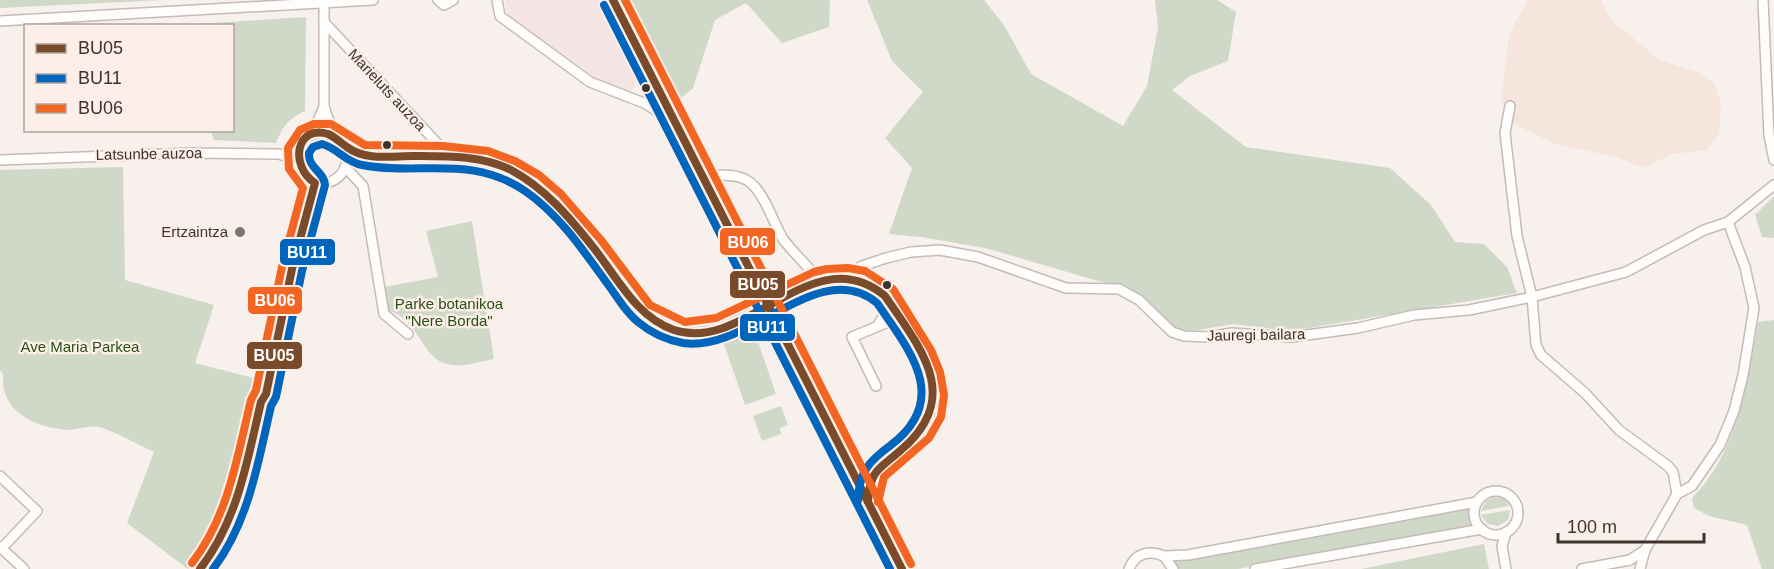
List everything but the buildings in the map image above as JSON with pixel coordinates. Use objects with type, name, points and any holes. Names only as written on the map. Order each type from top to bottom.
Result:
[{"type":"main road","points":[[613,0],[902,569]]},
{"type":"street","points":[[0,21],[373,0]]},
{"type":"street","points":[[438,0],[444,5],[453,0]]},
{"type":"street","points":[[497,0],[500,16],[590,82],[659,111],[674,122]]},
{"type":"street","points":[[1762,0],[1769,135],[1774,160]]},
{"type":"street","points":[[324,1],[324,106],[335,137]]},
{"type":"street","name":"Marieluts auzoa","points":[[324,22],[450,158]]},
{"type":"street","points":[[311,136],[324,106]]},
{"type":"street","points":[[1510,106],[1507,113],[1507,145],[1517,236],[1532,297],[1534,334],[1541,356],[1585,393],[1619,430],[1668,466],[1673,472],[1677,494]]},
{"type":"street","points":[[343,144],[347,160],[345,168],[334,180],[315,183],[303,175],[297,160],[301,144],[311,136],[322,133],[335,137],[356,153],[371,156],[450,158]]},
{"type":"street","name":"Latsunbe auzoa","points":[[0,160],[192,153],[279,154],[297,160]]},
{"type":"street","name":"Jauregi bailara","points":[[450,158],[484,161],[506,167],[530,180],[554,200],[643,313],[662,326],[691,333],[712,330],[819,281],[845,276],[862,266],[911,252],[940,250],[978,257],[1066,288],[1119,289],[1139,300],[1172,332],[1209,337],[1232,333],[1292,337],[1532,297],[1626,272],[1704,230],[1728,222],[1774,185]]},
{"type":"street","points":[[345,168],[363,186],[384,314],[408,334]]},
{"type":"street","points":[[720,176],[731,175],[744,179],[754,186],[785,241],[804,260],[819,281]]},
{"type":"street","points":[[200,569],[224,535],[237,498],[261,402],[266,394],[286,298],[315,183]]},
{"type":"street","points":[[1582,569],[1632,562],[1644,550],[1677,494],[1692,486],[1720,445],[1734,411],[1743,375],[1754,308],[1745,267],[1728,222]]},
{"type":"street","points":[[845,276],[861,280],[885,296],[929,367],[935,399],[926,427],[916,439],[878,465],[870,477],[868,501]]},
{"type":"street","points":[[878,325],[885,314],[885,296]]},
{"type":"street","points":[[876,386],[852,337],[888,322],[903,323]]},
{"type":"street","points":[[849,464],[860,467],[878,465]]},
{"type":"street","points":[[0,476],[37,511],[1,547],[24,569]]},
{"type":"street","points":[[1129,569],[1141,555],[1156,553],[1164,556],[1188,555],[1477,502],[1487,493],[1494,491],[1509,495],[1518,509],[1518,518],[1515,525],[1506,532],[1492,534]]},
{"type":"street","points":[[1477,502],[1475,516],[1482,529],[1492,534],[1502,546]]},
{"type":"street","points":[[1255,569],[1482,529]]},
{"type":"street","points":[[1506,532],[1502,546],[1505,565],[1513,569]]},
{"type":"street","points":[[1639,569],[1644,550]]},
{"type":"street","points":[[1164,556],[1173,569]]},
{"type":"street","points":[[1632,562],[1639,569]]},
{"type":"shaded area","points":[[505,0],[600,0],[630,61],[636,78],[635,88],[630,91],[596,78],[513,20],[507,14]]},
{"type":"shaded area","points":[[1527,0],[1601,0],[1612,21],[1660,60],[1697,72],[1714,83],[1721,103],[1719,135],[1706,150],[1672,154],[1643,168],[1616,157],[1552,143],[1514,123],[1501,101],[1509,35]]},
{"type":"green space","points":[[0,0],[163,0],[0,8]]},
{"type":"green space","points":[[623,0],[830,0],[829,27],[782,43],[746,3],[715,20],[693,88],[674,104]]},
{"type":"green space","points":[[867,0],[984,0],[1004,25],[1031,74],[1123,126],[1147,86],[1158,28],[1155,0],[1217,0],[1236,12],[1228,61],[1190,76],[1172,90],[1246,147],[1390,168],[1431,205],[1455,242],[1484,244],[1507,267],[1517,293],[1303,329],[1275,329],[1233,324],[1193,331],[1175,328],[1119,287],[985,248],[889,234],[912,168],[885,138],[923,92],[892,61]]},
{"type":"green space","points":[[306,17],[305,111],[287,124],[276,143],[214,140],[211,132],[234,132],[234,24],[197,24]]},
{"type":"green space","name":"Ave Maria Parkea","points":[[123,167],[125,280],[214,305],[195,363],[257,379],[225,503],[208,544],[188,569],[127,523],[154,452],[99,427],[67,430],[31,421],[13,408],[7,398],[3,374],[0,370],[0,170]]},
{"type":"green space","points":[[1774,196],[1774,238],[1762,237],[1755,215]]},
{"type":"green space","name":"Parke botanikoa \"Nere Borda\"","points":[[472,221],[494,359],[468,365],[452,365],[441,362],[433,356],[406,320],[385,310],[383,301],[388,298],[384,287],[438,277],[426,231]]},
{"type":"green space","points":[[1774,320],[1774,569],[1762,569],[1747,525],[1709,516],[1694,508],[1692,498],[1720,460],[1730,439],[1744,392],[1758,322]]},
{"type":"green space","points":[[754,330],[776,394],[745,405],[723,341]]},
{"type":"green space","points":[[781,406],[788,425],[780,428],[781,434],[762,441],[753,416]]},
{"type":"green space","points":[[1494,497],[1505,498],[1509,506],[1481,511],[1486,501]]},
{"type":"green space","points":[[1468,507],[1471,525],[1238,569],[1179,569],[1175,561]]},
{"type":"green space","points":[[1510,510],[1508,520],[1498,526],[1488,524],[1481,515]]},
{"type":"green space","points":[[1484,544],[1489,569],[1361,569]]},
{"type":"transit line","name":"BU05","points":[[613,0],[902,569]]},
{"type":"transit line","name":"BU06","points":[[625,0],[911,564]]},
{"type":"transit line","name":"BU11","points":[[604,5],[890,569]]},
{"type":"transit line","name":"BU06","points":[[192,563],[205,545],[215,525],[230,485],[251,400],[256,390],[282,267],[303,188],[289,169],[288,148],[300,130],[314,124],[331,124],[365,145],[443,146],[488,151],[515,161],[539,175],[561,194],[601,240],[650,305],[685,322],[716,318],[814,272],[827,269],[848,268],[865,271],[893,289],[931,350],[940,372],[944,395],[941,417],[929,438],[884,477],[878,502]]},
{"type":"transit line","name":"BU05","points":[[200,569],[224,531],[240,489],[261,402],[266,394],[292,269],[315,183],[302,167],[299,157],[300,148],[309,135],[317,133],[328,134],[354,151],[370,156],[463,157],[488,161],[511,170],[535,186],[566,215],[638,306],[649,316],[674,330],[701,333],[728,326],[805,287],[832,279],[858,281],[885,296],[922,354],[930,373],[933,392],[930,411],[920,430],[877,471],[871,482],[868,501]]},
{"type":"transit line","name":"BU11","points":[[213,569],[225,551],[244,512],[271,406],[276,397],[302,271],[325,185],[322,176],[311,163],[309,153],[313,147],[322,144],[362,165],[383,168],[465,169],[505,180],[525,191],[561,223],[634,318],[653,332],[677,342],[708,342],[733,334],[808,297],[831,290],[855,291],[877,303],[912,357],[919,375],[922,393],[919,410],[909,428],[867,468],[860,482],[858,500]]},
{"type":"place","name":"Ertzaintza","points":[[240,232]]}]
